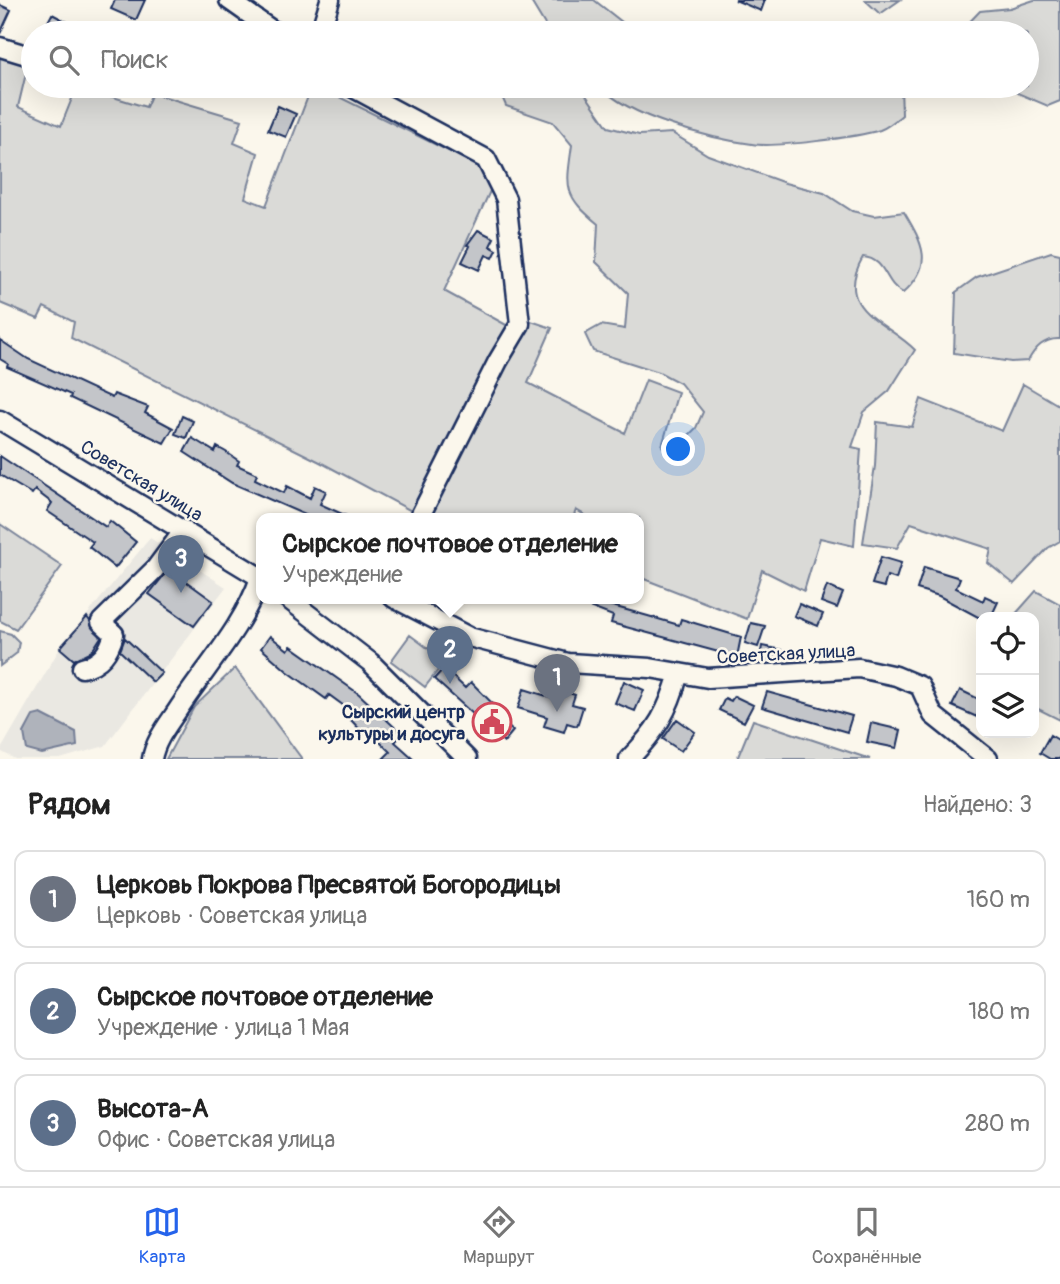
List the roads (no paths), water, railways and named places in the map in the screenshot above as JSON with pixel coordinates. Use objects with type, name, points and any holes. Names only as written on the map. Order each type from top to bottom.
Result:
[{"type":"street","points":[[229,0],[259,21]]},
{"type":"street","points":[[324,21],[330,0]]},
{"type":"street","points":[[0,47],[21,53]]},
{"type":"street","points":[[372,98],[486,159],[506,199],[520,324],[498,360],[422,513]]},
{"type":"street","name":"Советская улица","points":[[0,420],[256,575]]},
{"type":"street","points":[[82,668],[96,665],[110,647],[114,634],[101,622],[155,569],[184,530]]},
{"type":"street","points":[[152,759],[154,747],[253,601],[256,592]]},
{"type":"street","points":[[295,604],[370,662],[467,759]]},
{"type":"street","name":"Советская улица","points":[[406,604],[469,637],[568,663],[650,668],[708,678],[859,668],[897,676],[920,686],[933,715],[988,759]]},
{"type":"street","points":[[629,759],[653,735],[664,716],[679,673]]},
{"type":"place","name":"Высота-А","points":[[181,593]]},
{"type":"place","name":"Сырское почтовое отделение","points":[[450,684]]},
{"type":"place","name":"Церковь Покрова Пресвятой Богородицы","points":[[557,712]]},
{"type":"place","name":"Сырский центр культуры и досуга","points":[[492,722]]}]
